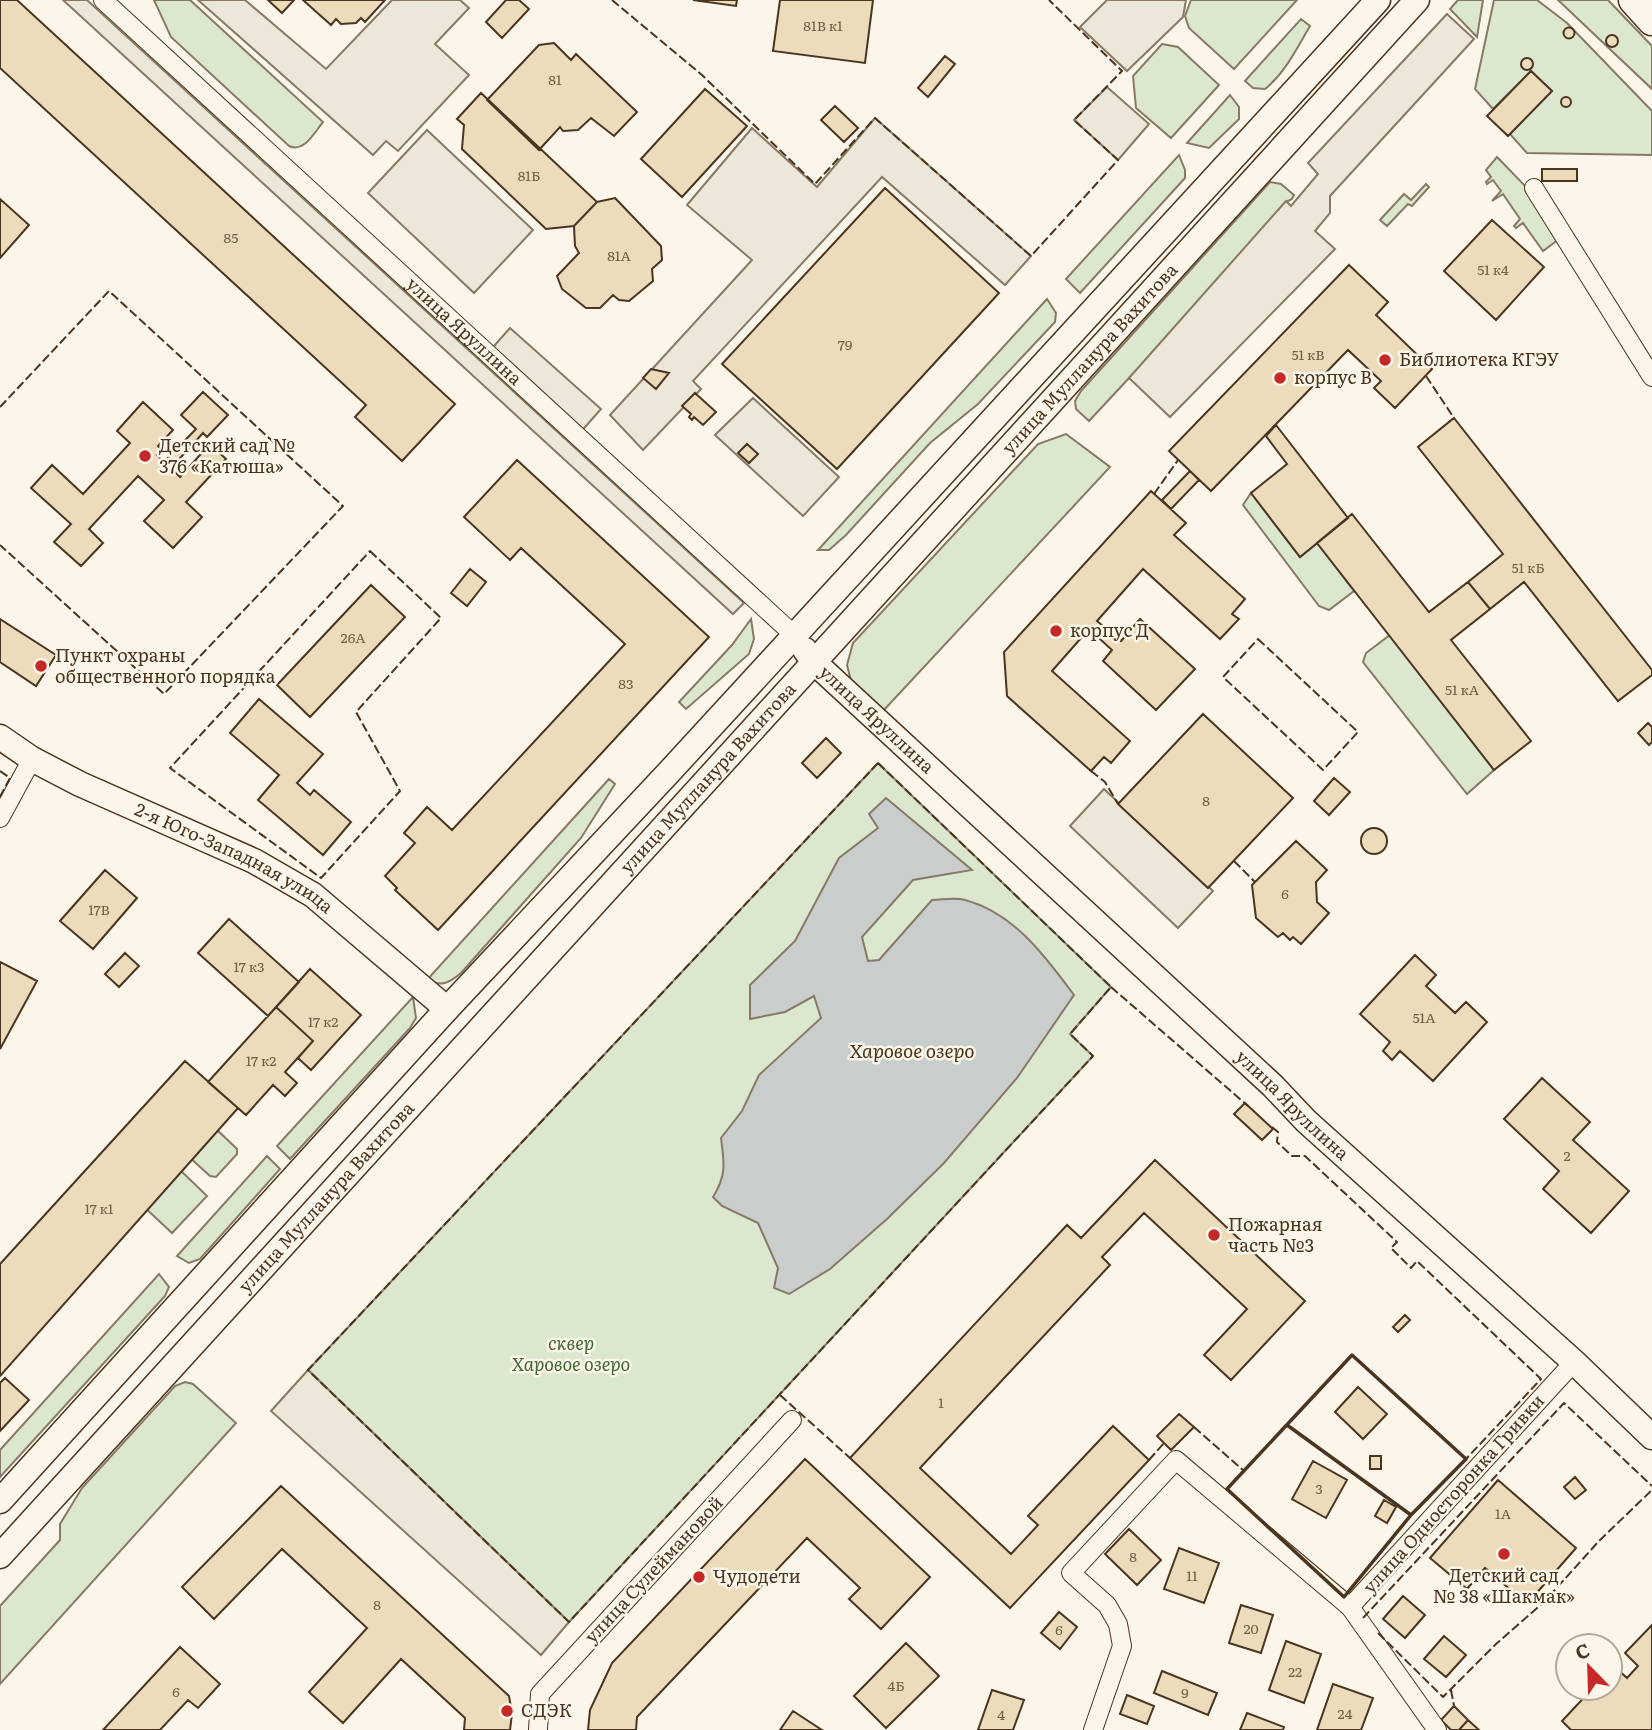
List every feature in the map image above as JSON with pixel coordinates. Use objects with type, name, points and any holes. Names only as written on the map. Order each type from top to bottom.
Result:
[{"type":"main road","name":"улица Мулланура Вахитова","points":[[0,1501],[447,1009],[1378,0]]},
{"type":"main road","name":"улица Мулланура Вахитова","points":[[0,1556],[1417,0]]},
{"type":"main road","points":[[1633,0],[1652,21]]},
{"type":"main road","name":"улица Яруллина","points":[[794,635],[815,663],[1273,1086],[1306,1121],[1574,1362],[1652,1437]]},
{"type":"main road","name":"2-я Юго-Западная улица","points":[[0,737],[32,759],[80,784],[254,861],[313,895],[447,1009]]},
{"type":"street","name":"улица Яруллина","points":[[103,0],[794,635]]},
{"type":"street","points":[[1534,188],[1652,377]]},
{"type":"street","points":[[0,818],[32,759]]},
{"type":"street","name":"улица Односторонка Гривки","points":[[1437,1730],[1350,1607],[1574,1362]]},
{"type":"street","name":"улица Сулеймановой","points":[[538,1730],[540,1694],[792,1420]]},
{"type":"street","points":[[1093,1730],[1122,1646],[1118,1624],[1107,1605],[1072,1573],[1176,1460],[1350,1607]]},
{"type":"green space","points":[[154,0],[190,0],[323,122],[312,136],[299,147],[289,146],[171,37]]},
{"type":"green space","points":[[1191,0],[1297,0],[1234,69],[1189,28],[1185,16]]},
{"type":"green space","points":[[1458,0],[1483,0],[1477,37],[1450,9]]},
{"type":"green space","points":[[1494,0],[1537,0],[1567,23],[1652,111],[1652,155],[1527,153],[1510,134],[1552,91],[1531,71],[1493,109],[1475,89]]},
{"type":"green space","points":[[1558,0],[1608,0],[1652,46],[1652,89]]},
{"type":"green space","points":[[1301,19],[1310,26],[1285,68],[1265,89],[1253,88],[1245,81]]},
{"type":"green space","points":[[1162,44],[1178,47],[1219,85],[1171,138],[1136,108],[1133,76]]},
{"type":"green space","points":[[1230,95],[1239,107],[1239,119],[1209,148],[1187,143]]},
{"type":"green space","points":[[1179,155],[1185,178],[1080,293],[1066,279]]},
{"type":"green space","points":[[1497,157],[1528,189],[1559,239],[1543,251],[1523,223],[1516,228],[1514,226],[1520,219],[1503,194],[1492,201],[1501,191],[1493,180],[1487,184],[1491,177],[1486,170]]},
{"type":"green space","points":[[1270,182],[1281,184],[1294,195],[1292,199],[1286,202],[1089,421],[1076,409],[1075,401],[1081,391]]},
{"type":"green space","points":[[1426,184],[1429,187],[1412,206],[1408,204],[1387,226],[1380,220],[1404,194],[1411,200]]},
{"type":"green space","points":[[1047,299],[1056,313],[1055,322],[978,404],[930,443],[846,535],[829,550],[818,550]]},
{"type":"green space","points":[[1066,434],[1110,467],[883,711],[851,681],[847,665],[853,643],[1038,444]]},
{"type":"green space","points":[[1251,493],[1300,557],[1317,543],[1354,591],[1329,610],[1319,606],[1243,505]]},
{"type":"green space","points":[[751,619],[754,639],[749,654],[686,709],[679,702],[732,645]]},
{"type":"green space","points":[[1390,635],[1494,770],[1467,794],[1363,662],[1366,653]]},
{"type":"green space","name":"сквер Харовое озеро","points":[[878,763],[1111,987],[1070,1034],[1093,1056],[569,1622],[308,1370]]},
{"type":"green space","points":[[609,779],[615,784],[581,838],[461,973],[445,983],[426,981]]},
{"type":"green space","points":[[413,997],[416,1018],[410,1028],[290,1159],[277,1146]]},
{"type":"green space","points":[[214,1127],[237,1149],[237,1154],[216,1177],[210,1176],[188,1156]]},
{"type":"green space","points":[[267,1156],[280,1169],[200,1259],[189,1263],[177,1256]]},
{"type":"green space","points":[[178,1168],[207,1196],[172,1233],[142,1205]]},
{"type":"green space","points":[[159,1274],[169,1287],[165,1296],[0,1477],[0,1450]]},
{"type":"green space","points":[[185,1382],[193,1384],[236,1423],[0,1684],[0,1606],[60,1540],[60,1524],[82,1488],[175,1386]]},
{"type":"shaded area","points":[[63,0],[87,0],[744,603],[733,614]]},
{"type":"shaded area","points":[[198,0],[245,0],[326,69],[392,0],[460,0],[469,8],[435,44],[469,75],[398,151],[386,141],[373,155]]},
{"type":"shaded area","points":[[1107,0],[1186,0],[1183,17],[1127,71],[1080,27]]},
{"type":"shaded area","points":[[1447,14],[1474,39],[1330,196],[1330,213],[1315,231],[1335,249],[1170,417],[1129,378],[1286,201],[1291,206],[1318,174],[1308,163]]},
{"type":"shaded area","points":[[1107,87],[1149,124],[1118,160],[1074,120]]},
{"type":"shaded area","points":[[875,118],[1031,256],[1005,285],[882,177],[693,381],[701,389],[643,450],[610,415],[752,260],[687,205],[752,128],[817,187]]},
{"type":"shaded area","points":[[427,130],[533,230],[474,293],[368,193]]},
{"type":"shaded area","points":[[510,328],[601,409],[578,435],[487,354]]},
{"type":"shaded area","points":[[753,398],[839,477],[803,516],[715,435]]},
{"type":"shaded area","points":[[1104,789],[1213,891],[1178,928],[1070,826]]},
{"type":"shaded area","points":[[308,1370],[569,1622],[541,1655],[271,1411]]},
{"type":"water","name":"Харовое озеро","points":[[886,798],[972,870],[913,880],[862,937],[868,961],[879,960],[932,900],[961,899],[983,906],[1013,925],[1040,951],[1074,995],[1017,1078],[944,1163],[887,1219],[830,1269],[789,1294],[774,1288],[778,1268],[758,1223],[722,1206],[713,1197],[722,1175],[721,1138],[742,1111],[759,1075],[821,1018],[814,996],[785,1012],[750,1019],[750,985],[795,941],[839,858],[878,828],[869,814]]},
{"type":"building","points":[[0,0],[17,0],[455,404],[402,461],[355,417],[366,405],[0,68]]},
{"type":"building","points":[[268,0],[294,0],[282,13]]},
{"type":"building","points":[[303,0],[385,0],[365,22],[361,18],[356,23],[341,24],[336,19],[331,25]]},
{"type":"building","points":[[506,0],[519,0],[529,9],[502,38],[486,22]]},
{"type":"building","points":[[693,0],[737,0],[736,6]]},
{"type":"building","points":[[780,0],[873,0],[865,63],[773,51]]},
{"type":"building","points":[[1569,27],[1575,33],[1569,39],[1563,33]]},
{"type":"building","points":[[1612,35],[1618,41],[1612,47],[1606,41]]},
{"type":"building","points":[[554,43],[571,60],[576,54],[637,112],[614,136],[591,118],[578,130],[563,131],[560,127],[539,150],[487,100],[539,45]]},
{"type":"building","points":[[945,56],[955,64],[928,97],[918,88]]},
{"type":"building","points":[[1527,58],[1533,64],[1527,70],[1521,64]]},
{"type":"building","points":[[1531,71],[1552,91],[1508,136],[1487,116]]},
{"type":"building","points":[[705,89],[747,126],[682,197],[641,159]]},
{"type":"building","points":[[481,93],[597,202],[574,226],[546,229],[462,149],[464,125],[457,119]]},
{"type":"building","points":[[1566,97],[1570,98],[1570,106],[1566,107],[1562,106],[1561,102],[1562,98]]},
{"type":"building","points":[[835,106],[858,128],[844,142],[821,120]]},
{"type":"building","points":[[1542,169],[1577,169],[1577,181],[1542,181]]},
{"type":"building","points":[[885,188],[999,293],[837,469],[722,364]]},
{"type":"building","points":[[615,198],[661,246],[662,260],[652,269],[653,281],[629,301],[619,300],[613,295],[600,308],[586,308],[562,289],[557,276],[579,253],[575,246],[574,226],[597,202]]},
{"type":"building","points":[[0,199],[29,225],[0,258]]},
{"type":"building","points":[[1492,220],[1544,267],[1496,320],[1444,271]]},
{"type":"building","name":"корпус В","points":[[1349,265],[1388,302],[1376,315],[1432,369],[1395,408],[1374,388],[1381,381],[1348,350],[1211,491],[1169,451]]},
{"type":"building","points":[[651,369],[669,373],[656,389],[643,378]]},
{"type":"building","points":[[203,392],[228,415],[207,437],[203,433],[171,468],[180,477],[210,444],[226,459],[186,502],[202,517],[173,548],[144,521],[164,500],[138,476],[89,529],[103,543],[81,566],[54,542],[71,524],[31,488],[52,465],[83,494],[130,443],[117,431],[143,402],[173,430],[158,446],[162,450],[157,455],[164,462],[196,429],[181,415]]},
{"type":"building","points":[[695,393],[716,412],[703,425],[694,417],[692,420],[689,417],[691,414],[682,406]]},
{"type":"building","points":[[1454,418],[1652,670],[1652,675],[1618,701],[1524,582],[1490,609],[1468,582],[1503,554],[1418,447]]},
{"type":"building","points":[[1276,425],[1348,518],[1300,557],[1251,493],[1287,464],[1266,436]]},
{"type":"building","points":[[747,444],[758,454],[749,463],[738,453]]},
{"type":"building","points":[[517,460],[709,637],[438,930],[395,890],[397,888],[385,876],[415,843],[404,833],[427,807],[452,830],[625,644],[521,548],[510,560],[464,517]]},
{"type":"building","points":[[1190,471],[1199,480],[1171,509],[1162,500]]},
{"type":"building","name":"корпус Д","points":[[1151,491],[1186,523],[1174,535],[1245,599],[1232,614],[1239,619],[1220,639],[1143,569],[1097,621],[1121,641],[1140,619],[1195,669],[1156,710],[1103,661],[1112,650],[1089,629],[1052,671],[1130,741],[1111,763],[1104,757],[1091,771],[1007,696],[1004,652]]},
{"type":"building","points":[[1352,514],[1429,612],[1468,582],[1490,609],[1451,640],[1531,741],[1494,770],[1317,543]]},
{"type":"building","points":[[470,569],[486,582],[467,606],[451,593]]},
{"type":"building","points":[[371,585],[405,617],[310,717],[277,685]]},
{"type":"building","points":[[0,619],[56,655],[36,686],[0,662]]},
{"type":"building","points":[[259,699],[323,754],[297,783],[310,795],[314,790],[351,822],[323,855],[258,800],[279,775],[230,733]]},
{"type":"building","points":[[1203,714],[1293,798],[1208,888],[1118,804]]},
{"type":"building","points":[[1648,723],[1652,727],[1652,742],[1649,745],[1638,733]]},
{"type":"building","points":[[826,738],[841,753],[817,778],[802,763]]},
{"type":"building","points":[[1334,778],[1350,792],[1329,815],[1314,801]]},
{"type":"building","points":[[1374,828],[1383,832],[1387,841],[1383,850],[1374,854],[1365,850],[1361,841],[1365,832]]},
{"type":"building","points":[[1296,841],[1327,870],[1316,882],[1317,902],[1329,913],[1301,944],[1293,937],[1290,940],[1283,933],[1278,937],[1256,918],[1252,885]]},
{"type":"building","points":[[105,870],[137,898],[93,949],[60,921]]},
{"type":"building","points":[[229,919],[299,982],[268,1016],[198,953]]},
{"type":"building","points":[[125,953],[139,966],[119,987],[105,974]]},
{"type":"building","points":[[1415,955],[1436,975],[1426,986],[1455,1013],[1466,1002],[1487,1022],[1433,1081],[1400,1051],[1392,1060],[1383,1051],[1390,1042],[1360,1014]]},
{"type":"building","points":[[0,962],[37,981],[0,1049]]},
{"type":"building","points":[[310,969],[361,1015],[311,1070],[298,1058],[313,1041],[276,1007]]},
{"type":"building","points":[[276,1007],[313,1041],[285,1072],[297,1083],[285,1096],[273,1085],[246,1115],[208,1082]]},
{"type":"building","points":[[185,1061],[238,1108],[0,1376],[0,1264]]},
{"type":"building","points":[[1542,1078],[1590,1122],[1573,1140],[1629,1191],[1591,1233],[1543,1189],[1559,1171],[1504,1119]]},
{"type":"building","points":[[1245,1103],[1273,1129],[1262,1140],[1234,1114]]},
{"type":"building","points":[[1155,1160],[1305,1301],[1231,1380],[1204,1355],[1247,1309],[1144,1213],[1102,1257],[1110,1265],[920,1468],[1011,1554],[1038,1525],[1028,1516],[1113,1426],[1149,1460],[1010,1608],[850,1458],[1067,1225],[1081,1238]]},
{"type":"building","points":[[1405,1315],[1410,1320],[1398,1332],[1393,1327]]},
{"type":"building","points":[[5,1378],[29,1400],[0,1431],[0,1383]]},
{"type":"building","points":[[1358,1387],[1387,1414],[1363,1439],[1335,1412]]},
{"type":"building","points":[[1179,1414],[1194,1427],[1171,1450],[1157,1436]]},
{"type":"building","points":[[1370,1456],[1381,1456],[1381,1469],[1370,1469]]},
{"type":"building","points":[[805,1459],[930,1577],[881,1629],[849,1599],[860,1588],[807,1538],[637,1717],[636,1730],[588,1730],[590,1710],[612,1663]]},
{"type":"building","points":[[1313,1461],[1347,1480],[1326,1518],[1292,1499]]},
{"type":"building","points":[[1575,1477],[1586,1490],[1575,1499],[1564,1487]]},
{"type":"building","points":[[1498,1480],[1576,1548],[1527,1604],[1485,1568],[1467,1589],[1430,1558]]},
{"type":"building","points":[[281,1486],[509,1696],[512,1713],[510,1730],[464,1730],[465,1718],[401,1659],[343,1723],[309,1692],[367,1628],[282,1549],[214,1619],[182,1587]]},
{"type":"building","points":[[1384,1500],[1396,1507],[1387,1523],[1375,1516]]},
{"type":"building","points":[[1129,1529],[1161,1560],[1137,1585],[1105,1554]]},
{"type":"building","points":[[1179,1548],[1219,1563],[1204,1603],[1164,1589]]},
{"type":"building","points":[[1403,1596],[1425,1615],[1405,1638],[1383,1619]]},
{"type":"building","points":[[1241,1605],[1273,1615],[1261,1653],[1229,1643]]},
{"type":"building","points":[[1059,1612],[1077,1627],[1060,1649],[1041,1633]]},
{"type":"building","points":[[1652,1625],[1652,1730],[1571,1730],[1562,1721],[1580,1702],[1624,1702],[1624,1675],[1627,1678],[1638,1666],[1625,1653]]},
{"type":"building","points":[[1444,1636],[1466,1655],[1446,1677],[1424,1659]]},
{"type":"building","points":[[1286,1641],[1321,1654],[1304,1703],[1269,1690]]},
{"type":"building","points":[[906,1643],[939,1676],[886,1728],[854,1696]]},
{"type":"building","points":[[180,1647],[220,1684],[198,1708],[188,1700],[160,1730],[103,1730]]},
{"type":"building","points":[[1162,1671],[1217,1693],[1208,1715],[1154,1693]]},
{"type":"building","points":[[1333,1684],[1373,1698],[1361,1730],[1317,1730]]},
{"type":"building","points":[[992,1690],[1024,1700],[1013,1730],[978,1730]]},
{"type":"building","points":[[1127,1695],[1154,1706],[1147,1724],[1120,1714]]},
{"type":"building","points":[[1454,1706],[1468,1720],[1459,1730],[1451,1730],[1441,1720]]},
{"type":"building","points":[[793,1711],[822,1730],[780,1730]]},
{"type":"building","points":[[1247,1713],[1284,1727],[1283,1730],[1240,1730]]},
{"type":"building","points":[[1468,1720],[1479,1730],[1459,1730]]},
{"type":"fence","points":[[612,0],[702,75],[815,184],[875,118],[1031,256],[1118,160],[1074,120],[1122,71],[1049,0]]},
{"type":"fence","points":[[0,407],[109,291],[343,506],[164,694],[0,545]]},
{"type":"fence","points":[[1426,376],[1454,418]]},
{"type":"fence","points":[[1154,494],[1178,460]]},
{"type":"fence","points":[[370,551],[441,618],[356,712],[400,791],[321,878],[170,768],[370,551]]},
{"type":"fence","points":[[1258,639],[1358,732],[1323,770],[1223,677],[1258,639]]},
{"type":"fence","points":[[878,763],[1111,987],[1070,1034],[1093,1056],[569,1622],[308,1370],[878,763]]},
{"type":"fence","points":[[0,771],[10,778],[0,797]]},
{"type":"fence","points":[[1091,771],[1105,782],[1118,804]]},
{"type":"fence","points":[[1234,861],[1255,882]]},
{"type":"fence","points":[[1111,987],[1248,1106]]},
{"type":"fence","points":[[1272,1127],[1278,1132],[1277,1142],[1292,1156],[1305,1156],[1397,1242],[1391,1248],[1411,1268],[1417,1261],[1541,1379],[1466,1459]]},
{"type":"fence","points":[[780,1395],[850,1458]]},
{"type":"fence","points":[[1363,1618],[1564,1403],[1652,1486]]},
{"type":"fence","points":[[1194,1427],[1244,1471]]},
{"type":"fence","points":[[1149,1460],[1164,1443]]},
{"type":"fence","points":[[1378,1633],[1443,1697],[1496,1644],[1544,1602],[1599,1541],[1652,1490]]},
{"type":"fence","points":[[1451,1690],[1454,1706]]},
{"type":"wall","points":[[1352,1355],[1466,1459],[1411,1515],[1344,1597],[1227,1489],[1352,1355]]},
{"type":"wall","points":[[1287,1425],[1411,1515]]},
{"type":"place","name":"Библиотека КГЭУ","points":[[1385,360]]},
{"type":"place","name":"корпус В","points":[[1280,378]]},
{"type":"place","name":"Детский сад № 376 «Катюша»","points":[[145,456]]},
{"type":"place","name":"корпус Д","points":[[1056,631]]},
{"type":"place","name":"Пункт охраны общественного порядка","points":[[41,666]]},
{"type":"place","name":"Пожарная часть №3","points":[[1214,1235]]},
{"type":"place","name":"Детский сад № 38 «Шакмак»","points":[[1504,1554]]},
{"type":"place","name":"Чудодети","points":[[699,1577]]},
{"type":"place","name":"СДЭК","points":[[507,1711]]}]
